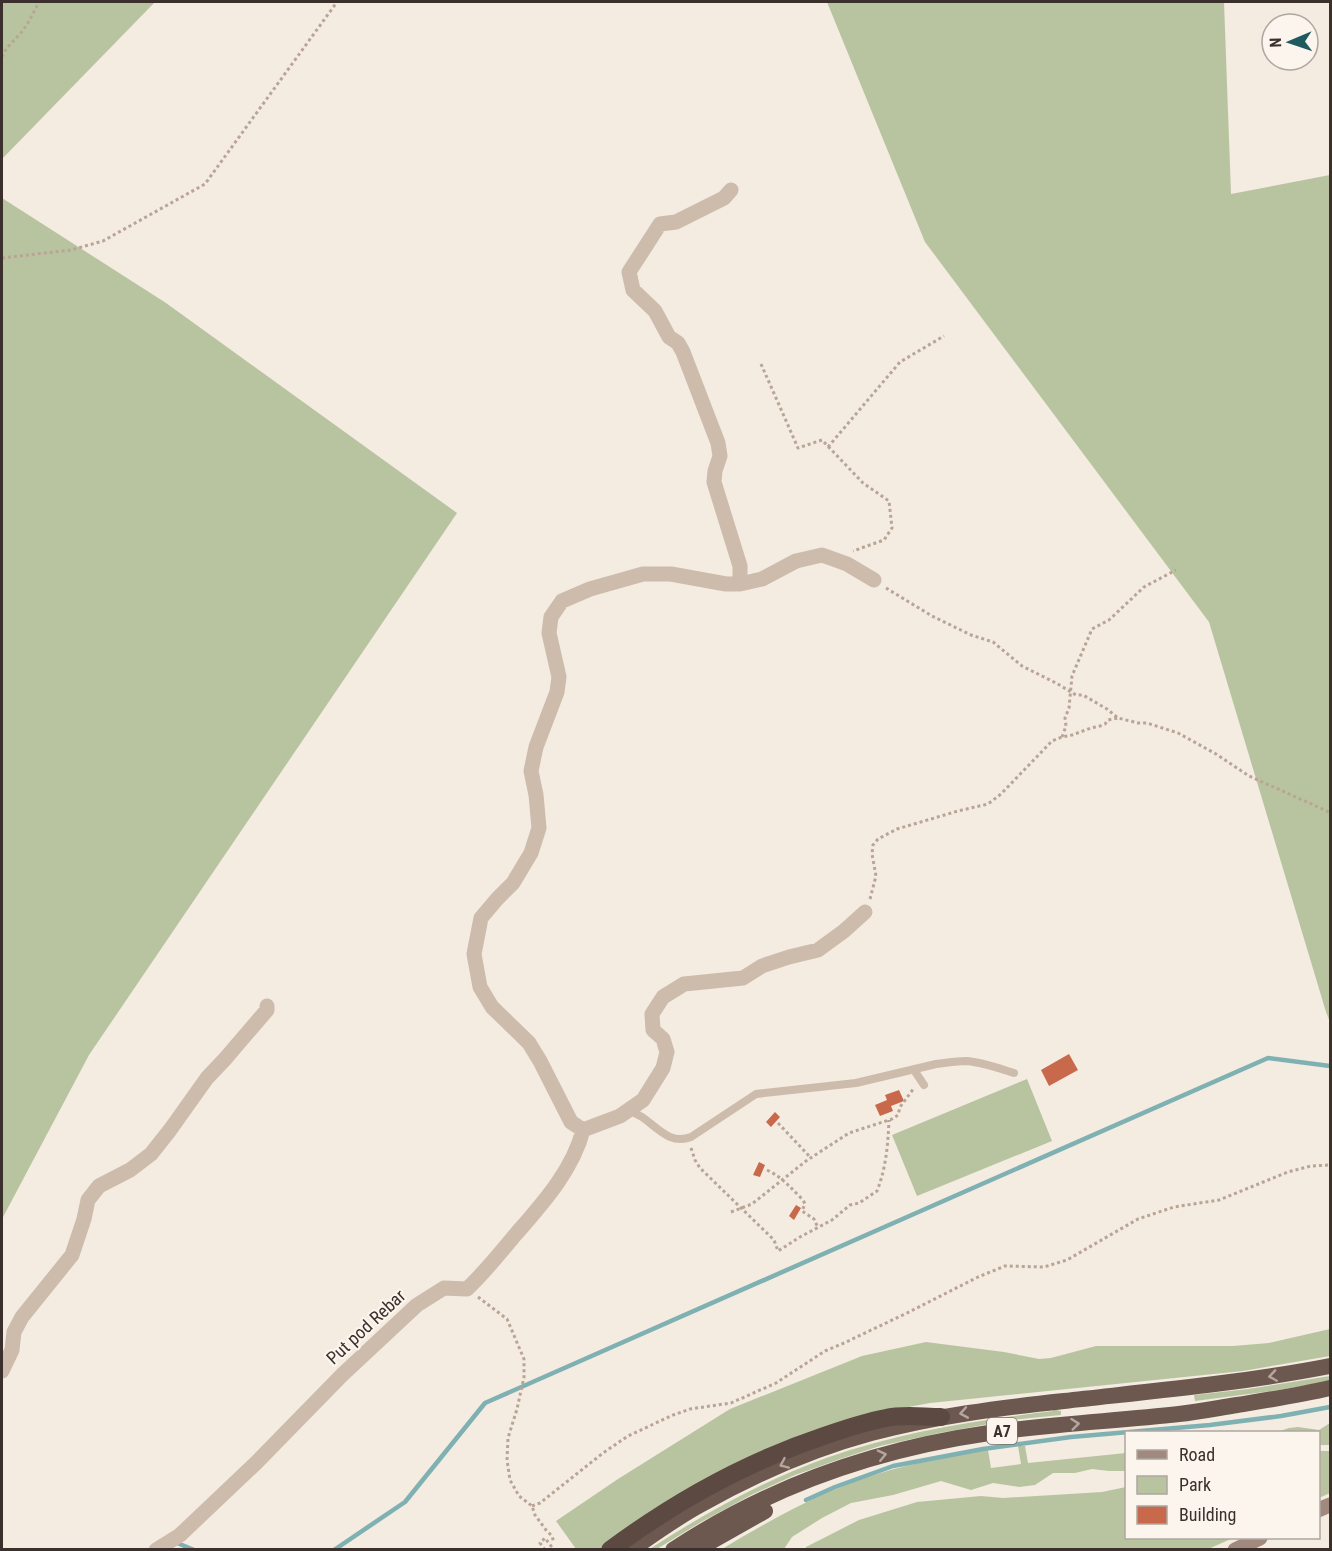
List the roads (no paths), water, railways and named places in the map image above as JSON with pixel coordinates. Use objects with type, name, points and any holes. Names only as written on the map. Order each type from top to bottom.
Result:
[{"type":"highway","name":"A7","points":[[631,1550],[721,1493],[796,1458],[872,1433],[987,1409],[1249,1380],[1330,1366]]},
{"type":"highway","name":"A7","points":[[673,1550],[733,1514],[770,1496],[827,1472],[871,1457],[989,1433],[1182,1414],[1330,1388]]},
{"type":"highway","points":[[610,1550],[655,1518],[718,1481],[789,1448],[855,1425],[887,1418],[941,1417]]},
{"type":"highway","points":[[696,1550],[802,1490],[827,1472]]},
{"type":"main road","points":[[1235,1550],[1258,1539]]},
{"type":"street","points":[[731,190],[724,198],[676,222],[660,224],[629,272],[633,290],[655,310],[669,337],[678,343],[683,352],[718,443],[720,456],[714,482],[740,566],[740,584]]},
{"type":"street","points":[[865,912],[818,950],[762,966],[743,978],[684,984],[663,997],[652,1014],[653,1030],[663,1039],[667,1053],[663,1068],[643,1100],[620,1116],[583,1131],[571,1122],[529,1043],[492,1007],[480,987],[474,954],[481,918],[513,883],[531,853],[539,828],[531,771],[536,747],[557,692],[560,677],[549,633],[551,617],[562,601],[590,589],[643,574],[671,574],[726,584],[740,584],[762,579],[796,561],[822,555],[847,564],[874,580]]},
{"type":"street","points":[[2,1371],[12,1350],[14,1332],[22,1317],[72,1255],[88,1200],[99,1186],[130,1170],[151,1154],[207,1078],[267,1010],[267,1006]]},
{"type":"street","name":"Put pod Rebar","points":[[156,1550],[180,1535],[256,1463],[342,1375],[417,1305],[444,1288],[467,1289],[482,1275],[534,1214],[563,1175],[579,1145],[583,1131]]},
{"type":"lane","points":[[629,1110],[663,1134],[676,1140],[687,1139],[756,1094],[856,1083],[936,1064],[967,1061],[1014,1072]]},
{"type":"lane","points":[[914,1070],[922,1082]]},
{"type":"waterway","points":[[334,1550],[405,1502],[485,1403],[1268,1058],[1330,1066]]},
{"type":"waterway","points":[[1140,1431],[1210,1425],[1330,1407]]},
{"type":"waterway","points":[[806,1500],[893,1466],[983,1449],[1125,1432]]},
{"type":"waterway","points":[[175,1542],[194,1550]]}]
